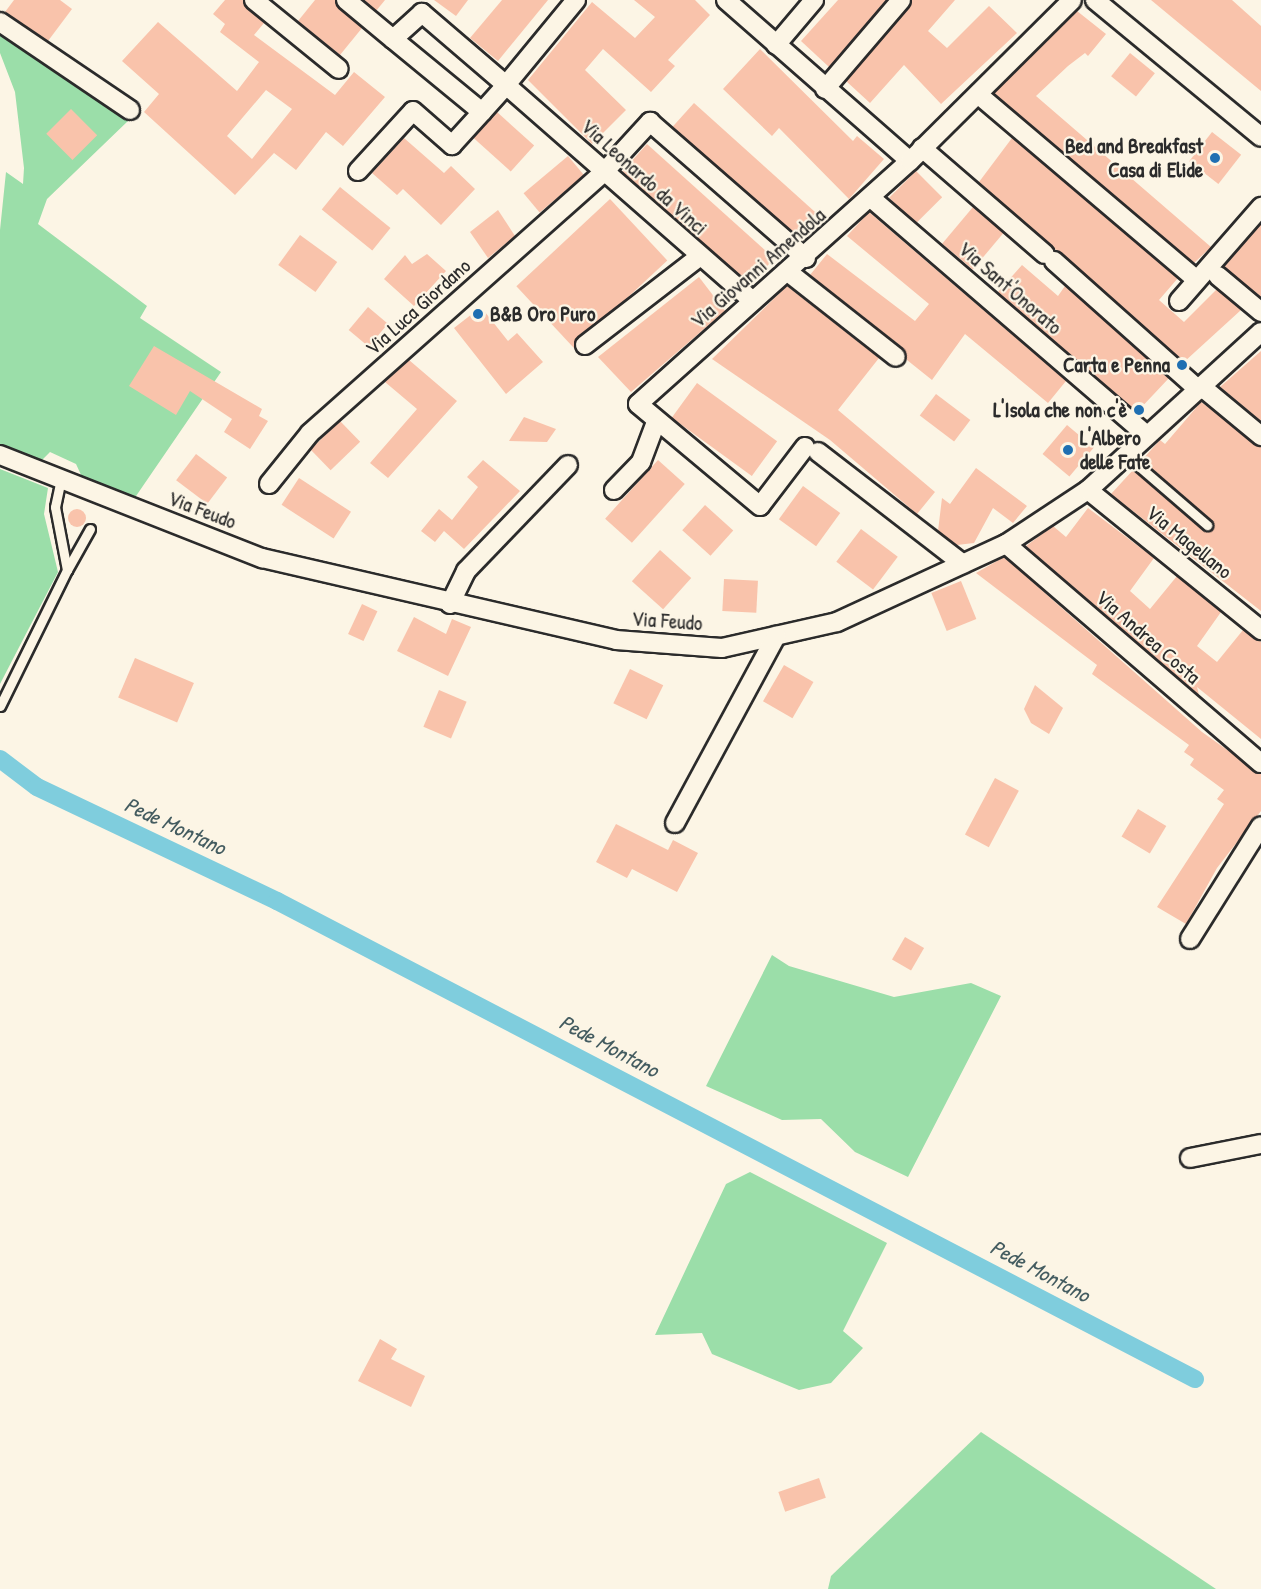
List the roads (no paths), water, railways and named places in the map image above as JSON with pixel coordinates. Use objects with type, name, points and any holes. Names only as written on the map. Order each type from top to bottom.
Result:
[{"type":"street","points":[[254,0],[339,69]]},
{"type":"street","points":[[346,0],[482,112]]},
{"type":"street","points":[[358,171],[413,111],[452,145],[506,85],[576,0]]},
{"type":"street","points":[[726,0],[825,89],[916,155],[1049,258],[1201,389],[1261,436]]},
{"type":"street","points":[[776,45],[814,0]]},
{"type":"street","points":[[825,89],[901,0]]},
{"type":"street","name":"Via Giovanni Amendola","points":[[963,564],[812,450],[760,506],[638,405],[871,198],[980,96],[1072,0]]},
{"type":"street","points":[[1095,0],[1261,137]]},
{"type":"street","name":"Via Leonardo da Vinci","points":[[393,39],[422,13],[753,301]]},
{"type":"street","points":[[0,22],[130,110]]},
{"type":"street","points":[[980,96],[1196,279]]},
{"type":"street","name":"Via Luca Giordano","points":[[269,484],[310,433],[605,171],[650,122],[806,258]]},
{"type":"street","name":"Via Sant'Onorato","points":[[871,198],[1147,435]]},
{"type":"street","points":[[1179,301],[1261,207]]},
{"type":"street","points":[[585,345],[700,256]]},
{"type":"street","points":[[788,272],[896,357]]},
{"type":"street","points":[[1218,276],[1261,312]]},
{"type":"street","name":"Via Feudo","points":[[0,455],[262,558],[450,604],[616,639],[722,648],[837,622],[1006,544],[1088,490],[1261,332]]},
{"type":"street","points":[[614,490],[641,462],[656,422]]},
{"type":"street","points":[[450,604],[466,571],[568,465]]},
{"type":"street","name":"Via Magellano","points":[[1088,490],[1261,630]]},
{"type":"street","name":"Via Andrea Costa","points":[[1006,544],[1261,763]]},
{"type":"street","points":[[675,823],[776,636]]},
{"type":"street","points":[[1190,939],[1261,826]]},
{"type":"street","points":[[1190,1158],[1261,1144]]},
{"type":"lane","points":[[1127,456],[1207,525]]},
{"type":"lane","points":[[61,479],[55,507],[67,570]]},
{"type":"lane","points":[[0,706],[67,570],[90,529]]},
{"type":"waterway","name":"Pede Montano","points":[[0,759],[37,787],[277,901],[1195,1379]]},
{"type":"place","name":"Bed and Breakfast Casa di Elide","points":[[1215,158]]},
{"type":"place","name":"B&B Oro Puro","points":[[478,314]]},
{"type":"place","name":"Carta e Penna","points":[[1182,365]]},
{"type":"place","name":"L'Isola che non c'è","points":[[1139,410]]},
{"type":"place","name":"L'Albero delle Fate","points":[[1068,450]]}]
